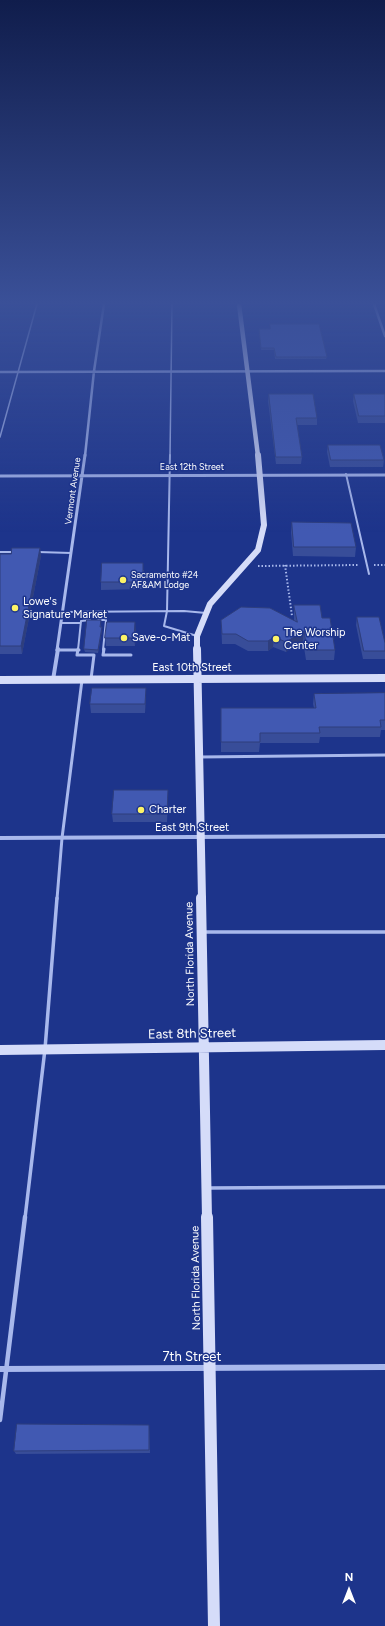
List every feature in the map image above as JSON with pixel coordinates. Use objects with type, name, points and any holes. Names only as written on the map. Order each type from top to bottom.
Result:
[{"type":"main road","name":"North Florida Avenue","points":[[214,1626],[196,679],[197,636],[210,604],[258,550],[264,525],[260,474],[249,380]]},
{"type":"main road","name":"East 10th Street","points":[[0,680],[385,678]]},
{"type":"main road","name":"East 8th Street","points":[[0,1050],[385,1045]]},
{"type":"street","name":"Vermont Avenue","points":[[52,680],[83,475],[93,380]]},
{"type":"street","name":"East 12th Street","points":[[0,476],[385,474]]},
{"type":"street","name":"East 9th Street","points":[[0,838],[385,836]]},
{"type":"street","name":"7th Street","points":[[3,1369],[385,1367]]},
{"type":"lane","points":[[0,437],[16,380]]},
{"type":"lane","points":[[172,380],[168,474],[167,611],[164,626],[197,636]]},
{"type":"lane","points":[[346,474],[369,574]]},
{"type":"lane","points":[[0,552],[15,552]]},
{"type":"lane","points":[[37,552],[71,553]]},
{"type":"lane","points":[[62,612],[206,612]]},
{"type":"lane","points":[[82,612],[78,655],[131,655]]},
{"type":"lane","points":[[103,655],[107,612]]},
{"type":"lane","points":[[61,623],[106,620]]},
{"type":"lane","points":[[81,628],[87,628]]},
{"type":"lane","points":[[100,628],[106,628]]},
{"type":"lane","points":[[80,637],[86,637]]},
{"type":"lane","points":[[100,637],[105,637]]},
{"type":"lane","points":[[79,645],[85,645]]},
{"type":"lane","points":[[99,645],[104,645]]},
{"type":"lane","points":[[57,650],[79,650]]},
{"type":"lane","points":[[92,679],[94,656]]},
{"type":"lane","points":[[0,1420],[3,1369],[45,1049],[62,838],[82,679]]},
{"type":"lane","points":[[198,757],[385,755]]},
{"type":"lane","points":[[201,932],[385,932]]},
{"type":"lane","points":[[206,1188],[385,1187]]},
{"type":"path","points":[[285,565],[292,616]]},
{"type":"path","points":[[258,566],[385,565]]},
{"type":"building","points":[[269,394],[313,394],[317,418],[296,418],[302,457],[276,457]]},
{"type":"building","points":[[354,394],[385,394],[385,416],[359,416]]},
{"type":"building","points":[[328,445],[380,445],[384,460],[331,460]]},
{"type":"building","points":[[292,522],[351,523],[356,547],[294,547]]},
{"type":"building","name":"Lowe's Signature Market","points":[[12,548],[40,548],[21,646],[0,646],[0,554],[11,554]]},
{"type":"building","points":[[102,563],[143,563],[143,582],[101,582]]},
{"type":"building","name":"The Worship Center","points":[[294,605],[320,605],[322,618],[330,618],[335,650],[307,650],[304,631],[286,642],[274,637],[268,641],[248,641],[236,634],[222,634],[221,620],[241,607],[270,608],[297,622]]},
{"type":"building","points":[[357,617],[379,617],[385,643],[385,651],[364,651]]},
{"type":"building","name":"Save-o-Mat","points":[[87,620],[101,620],[100,627],[102,627],[98,650],[84,649]]},
{"type":"building","points":[[107,622],[135,622],[134,638],[105,638]]},
{"type":"building","points":[[92,688],[146,688],[145,704],[90,704]]},
{"type":"building","points":[[385,693],[385,720],[380,720],[381,727],[319,727],[320,733],[260,733],[260,742],[221,742],[221,708],[316,708],[314,694]]},
{"type":"building","name":"Charter","points":[[114,790],[168,790],[167,814],[112,814]]},
{"type":"building","points":[[17,1424],[149,1425],[149,1450],[14,1451]]},
{"type":"place","name":"Sacramento #24 AF&AM Lodge","points":[[123,580]]},
{"type":"place","name":"Lowe's Signature Market","points":[[15,608]]},
{"type":"place","name":"Save-o-Mat","points":[[124,638]]},
{"type":"place","name":"The Worship Center","points":[[276,639]]},
{"type":"place","name":"Charter","points":[[141,810]]}]
